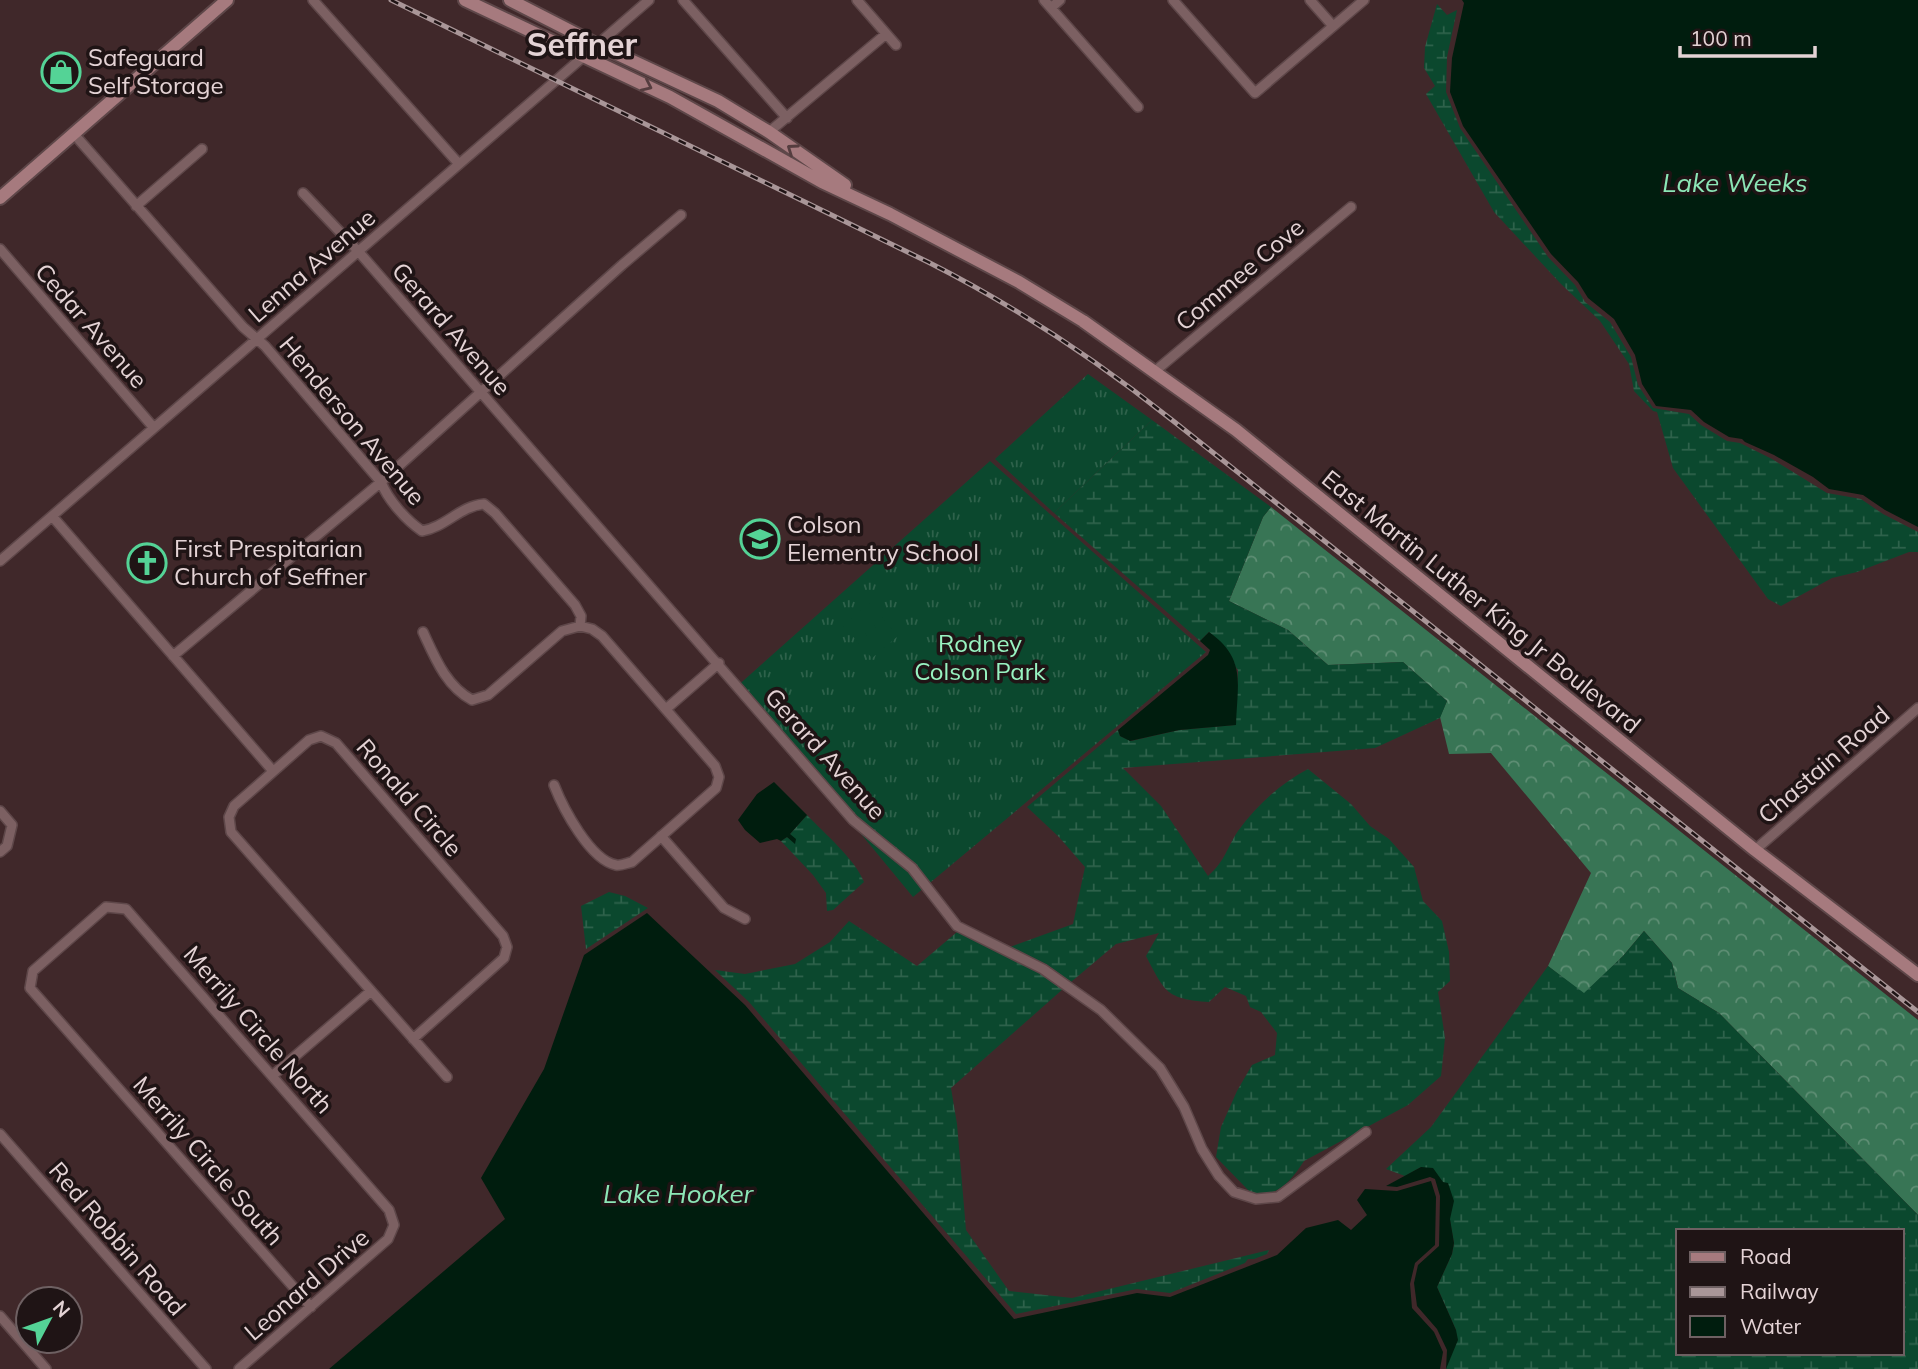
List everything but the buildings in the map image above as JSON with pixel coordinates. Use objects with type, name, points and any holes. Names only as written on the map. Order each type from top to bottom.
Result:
[{"type":"main road","points":[[0,198],[227,0]]},
{"type":"main road","points":[[465,0],[670,97],[822,182],[890,214]]},
{"type":"main road","points":[[512,1],[718,102],[769,132],[890,214]]},
{"type":"main road","name":"East Martin Luther King Jr Boulevard","points":[[890,214],[1008,276],[1083,321],[1243,436],[1755,850],[1918,975]]},
{"type":"street","points":[[313,0],[458,164]]},
{"type":"street","name":"Lenna Avenue","points":[[0,561],[649,0]]},
{"type":"street","points":[[683,0],[788,118]]},
{"type":"street","points":[[857,0],[896,46]]},
{"type":"street","points":[[1060,0],[1048,4],[1138,107]]},
{"type":"street","points":[[1173,0],[1255,93],[1364,0]]},
{"type":"street","points":[[1310,0],[1334,26]]},
{"type":"street","points":[[769,132],[886,34]]},
{"type":"street","name":"Henderson Avenue","points":[[74,134],[243,327],[257,338],[381,482],[384,491],[414,526],[422,531],[433,530],[470,505],[484,504],[495,513],[575,605],[580,616],[580,626]]},
{"type":"street","points":[[136,206],[202,149]]},
{"type":"street","name":"Gerard Avenue","points":[[303,192],[358,251],[719,663],[853,820],[912,868],[957,926],[1043,968],[1101,1010],[1160,1068],[1184,1107],[1202,1149],[1219,1177],[1234,1192],[1256,1199],[1278,1197],[1366,1132]]},
{"type":"street","name":"Commee Cove","points":[[1154,372],[1351,207]]},
{"type":"street","points":[[173,656],[381,482],[681,215]]},
{"type":"street","name":"Cedar Avenue","points":[[0,249],[154,428]]},
{"type":"street","points":[[52,516],[273,771]]},
{"type":"street","points":[[423,632],[440,669],[460,694],[472,700],[488,695],[562,631],[580,626],[593,629],[715,766],[719,777],[716,788],[632,862],[618,866],[603,860],[568,818],[554,785]]},
{"type":"street","points":[[666,709],[719,663]]},
{"type":"street","name":"Chastain Road","points":[[1755,850],[1918,708]]},
{"type":"street","name":"Ronald Circle","points":[[413,1039],[504,958],[507,947],[503,936],[336,743],[321,736],[309,740],[234,806],[229,817],[231,832],[413,1039],[447,1077]]},
{"type":"street","points":[[0,811],[12,825],[6,846],[0,852]]},
{"type":"street","points":[[661,836],[724,908],[745,919]]},
{"type":"street","name":"Merrily Circle North","points":[[77,1041],[30,988],[33,971],[106,907],[127,909],[389,1210],[394,1225]]},
{"type":"street","points":[[272,1076],[371,991]]},
{"type":"street","name":"Merrily Circle South","points":[[77,1041],[311,1307]]},
{"type":"street","name":"Red Robbin Road","points":[[2,1139],[206,1369]]},
{"type":"street","name":"Leonard Drive","points":[[239,1369],[388,1240],[394,1225]]},
{"type":"street","points":[[0,1316],[46,1369]]},
{"type":"green space","points":[[1437,4],[1447,15],[1457,10],[1447,57],[1446,92],[1460,128],[1548,257],[1575,285],[1585,302],[1610,322],[1631,357],[1638,385],[1653,408],[1689,414],[1727,441],[1740,443],[1772,459],[1827,493],[1861,499],[1918,532],[1918,552],[1909,552],[1857,572],[1832,578],[1781,606],[1768,599],[1673,468],[1657,412],[1634,391],[1629,364],[1600,321],[1561,284],[1494,212],[1426,94],[1435,86],[1424,68],[1425,47]]},
{"type":"green space","points":[[1088,374],[1152,420],[1054,513],[995,459]]},
{"type":"green space","points":[[1152,420],[1271,507],[1263,517],[1229,601],[1288,630],[1328,665],[1403,662],[1447,701],[1440,718],[1375,748],[1123,768],[1161,806],[1208,876],[1219,865],[1238,831],[1253,812],[1279,788],[1308,769],[1351,804],[1370,826],[1389,839],[1414,867],[1423,901],[1442,921],[1449,952],[1450,981],[1438,992],[1445,1038],[1441,1076],[1408,1105],[1304,1161],[1288,1182],[1268,1193],[1250,1192],[1216,1157],[1221,1127],[1252,1065],[1275,1055],[1277,1033],[1261,1012],[1250,1007],[1246,996],[1225,987],[1209,1002],[1184,999],[1168,991],[1146,956],[1159,933],[1116,944],[1071,982],[1046,964],[1010,947],[1073,924],[1085,867],[1059,837],[1027,807],[1118,730],[1120,736],[1131,741],[1179,730],[1235,725],[1238,670],[1209,632],[1200,641],[1054,513]]},
{"type":"green space","name":"Rodney Colson Park","points":[[990,461],[1206,652],[913,897],[819,783],[734,689]]},
{"type":"green space","points":[[1271,507],[1918,1020],[1918,1215],[1719,1013],[1678,988],[1672,963],[1644,931],[1584,994],[1548,966],[1591,873],[1491,753],[1449,754],[1440,717],[1447,701],[1403,662],[1328,665],[1288,630],[1229,601],[1263,517]]},
{"type":"green space","points":[[869,603],[883,618],[857,641],[843,626]]},
{"type":"green space","points":[[884,620],[898,636],[872,658],[858,643]]},
{"type":"green space","points":[[807,815],[846,855],[864,882],[833,910],[827,911],[826,893],[781,841],[787,837],[795,843],[790,834]]},
{"type":"green space","points":[[609,892],[625,896],[648,908],[586,949],[581,906]]},
{"type":"green space","points":[[849,921],[917,966],[957,932],[1040,973],[1063,989],[951,1088],[957,1124],[966,1230],[1009,1291],[1072,1298],[1269,1250],[1267,1254],[1248,1259],[1245,1263],[1170,1293],[1137,1289],[1016,1314],[749,1002],[715,970],[745,974],[795,964],[830,942]]},
{"type":"green space","points":[[1644,931],[1672,963],[1678,988],[1719,1013],[1918,1215],[1918,1369],[1446,1369],[1456,1330],[1437,1287],[1454,1243],[1443,1182],[1421,1167],[1405,1176],[1386,1169],[1431,1127],[1548,966],[1584,993],[1623,956]]},
{"type":"water","name":"Lake Weeks","points":[[1462,0],[1918,0],[1918,527],[1863,495],[1829,489],[1774,455],[1742,439],[1729,437],[1704,422],[1691,410],[1656,406],[1642,384],[1635,355],[1614,319],[1588,298],[1578,282],[1551,254],[1463,126],[1450,92],[1452,58],[1464,3]]},
{"type":"water","points":[[1209,632],[1221,642],[1235,662],[1238,685],[1236,725],[1179,730],[1130,741],[1120,736],[1118,730],[1208,655],[1210,650],[1200,641]]},
{"type":"water","points":[[774,782],[807,815],[790,834],[796,839],[795,844],[787,837],[781,841],[777,839],[760,843],[738,820],[757,794]]},
{"type":"water","name":"Lake Hooker","points":[[647,913],[745,1005],[1014,1319],[1137,1293],[1170,1297],[1277,1255],[1306,1228],[1338,1220],[1351,1230],[1367,1215],[1357,1200],[1365,1189],[1397,1191],[1431,1181],[1436,1197],[1435,1245],[1415,1263],[1410,1284],[1412,1308],[1434,1332],[1443,1352],[1440,1369],[329,1369],[505,1219],[481,1178],[544,1069],[584,955]]},
{"type":"water","points":[[1421,1167],[1433,1168],[1443,1182],[1448,1183],[1454,1201],[1450,1219],[1454,1243],[1452,1254],[1437,1287],[1458,1340],[1446,1369],[1447,1350],[1437,1329],[1417,1306],[1414,1283],[1418,1265],[1439,1246],[1440,1196],[1435,1179],[1430,1177],[1397,1187],[1386,1186]]},
{"type":"railway","points":[[391,0],[928,262],[1054,335],[1172,420],[1918,1012]]},
{"type":"place","name":"Safeguard Self Storage","points":[[61,72]]},
{"type":"place","name":"Colson Elementry School","points":[[760,539]]},
{"type":"place","name":"First Prespitarian Church of Seffner","points":[[147,563]]},
{"type":"district","name":"Seffner","points":[[582,45]]}]
